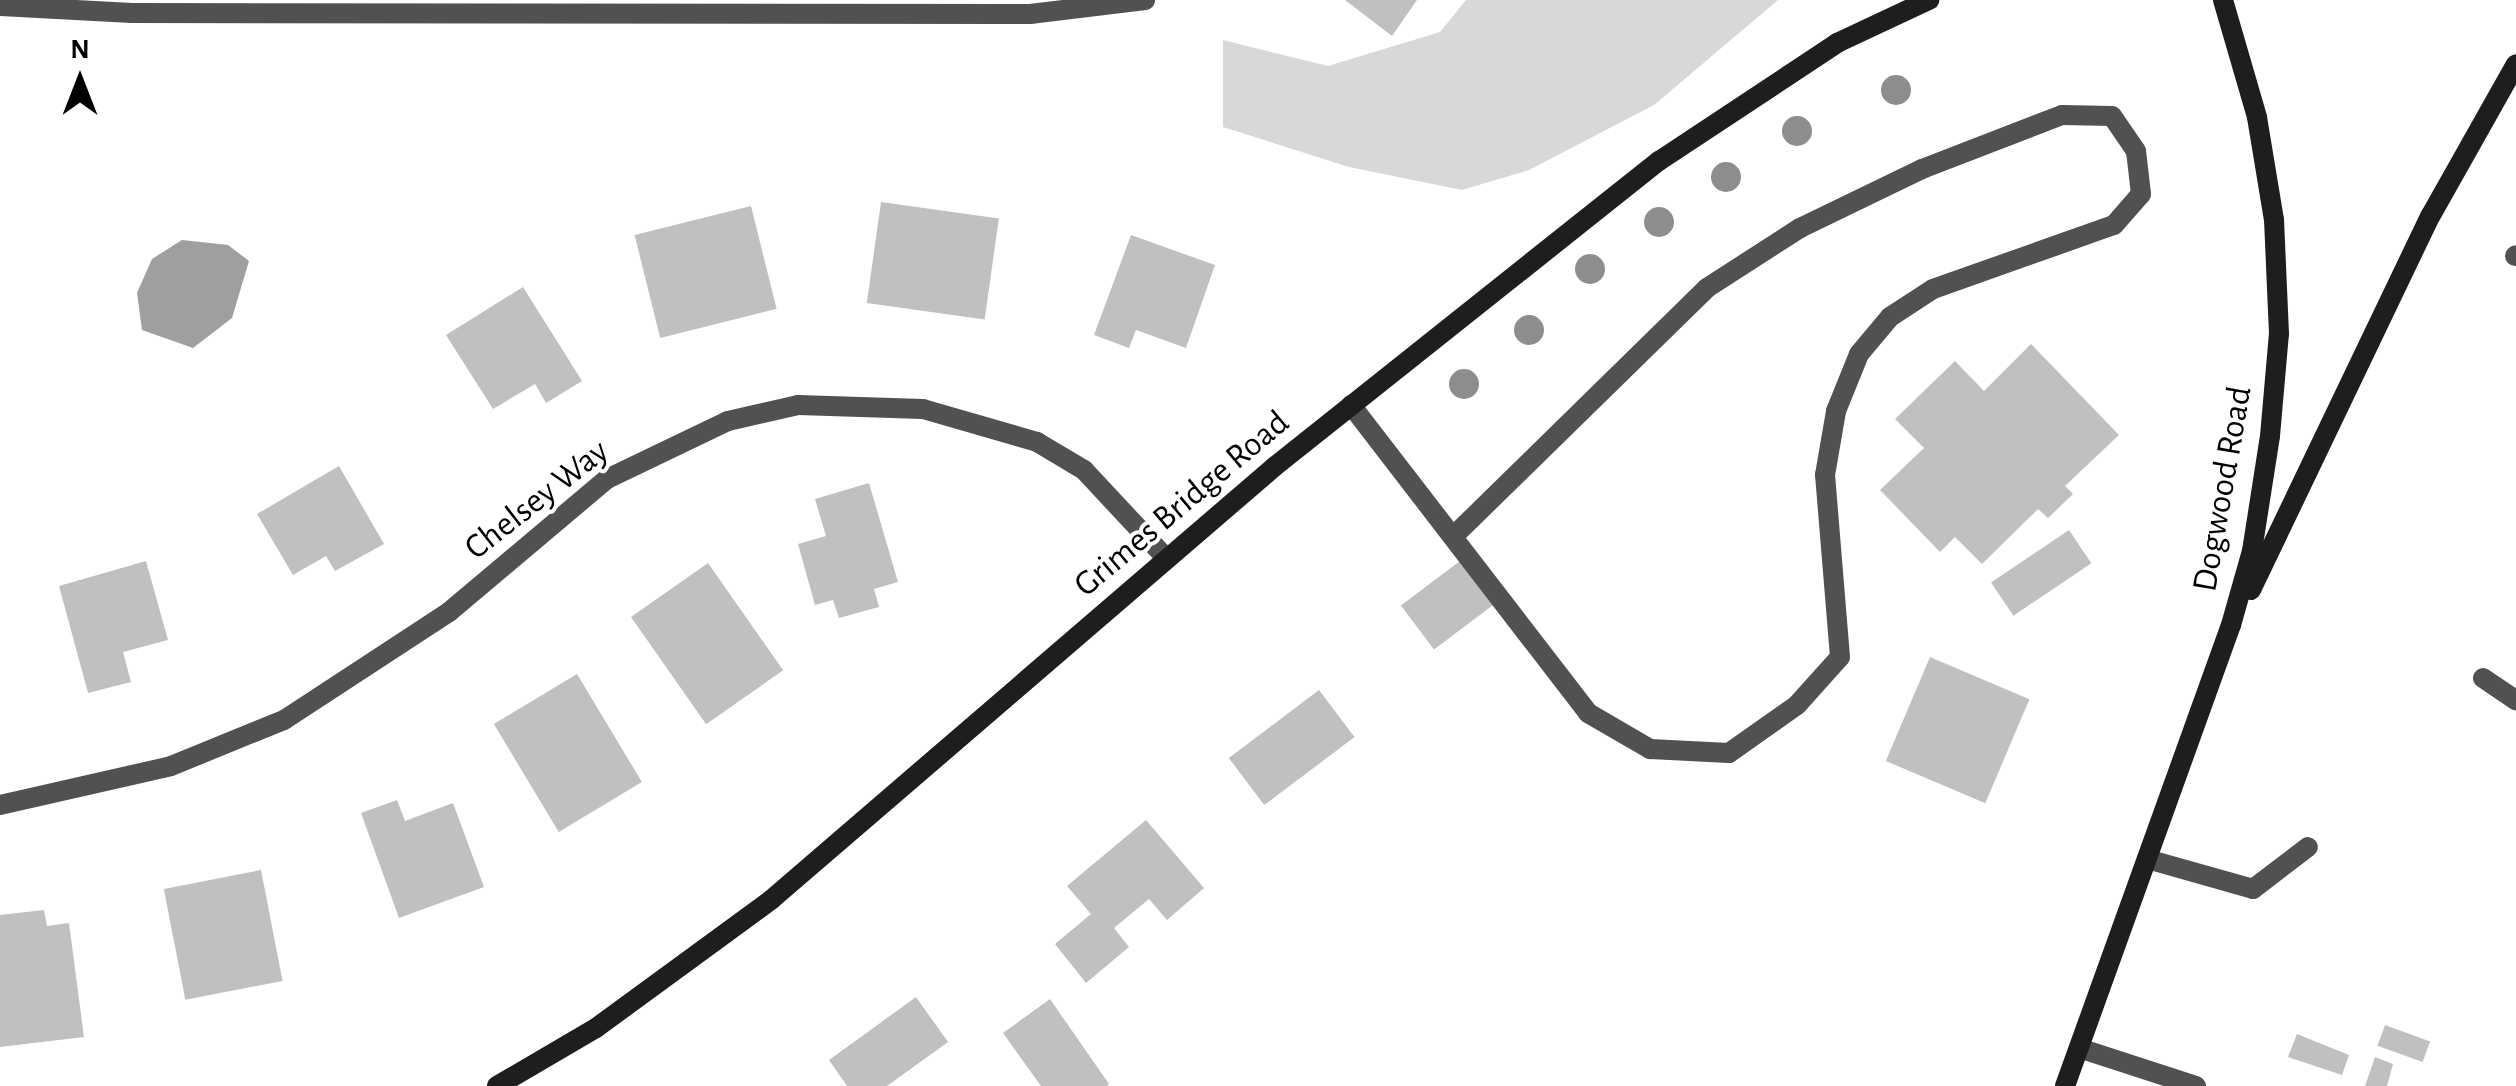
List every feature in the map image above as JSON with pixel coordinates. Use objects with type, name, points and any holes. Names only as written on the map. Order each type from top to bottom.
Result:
[{"type":"street","points":[[0,6],[132,12],[1030,14],[1146,0]]},
{"type":"street","name":"Grimes Bridge Road","points":[[496,1086],[596,1028],[772,898],[1166,558],[1659,161],[1836,43],[1930,0]]},
{"type":"street","name":"Dogwood Road","points":[[2066,1086],[2219,660],[2252,552],[2279,334],[2269,172],[2223,0]]},
{"type":"street","points":[[2219,660],[2422,232],[2516,64]]},
{"type":"street","points":[[1351,406],[1588,714],[1650,749],[1730,753],[1797,705],[1840,657],[1825,475],[1836,411],[1859,354],[1890,316],[1933,289],[2114,225],[2140,194],[2136,150],[2112,116],[2062,115],[1922,168],[1800,228],[1707,288],[1454,536]]},
{"type":"street","name":"Chelsey Way","points":[[0,805],[171,766],[284,720],[450,612],[607,479],[713,427],[798,406],[922,409],[1038,442],[1084,470],[1166,558]]},
{"type":"street","points":[[2483,678],[2516,700]]},
{"type":"street","points":[[2147,860],[2253,888],[2308,848]]},
{"type":"street","points":[[2079,1048],[2196,1086]]},
{"type":"shaded area","points":[[1466,0],[1778,0],[1654,105],[1529,170],[1462,190],[1349,167],[1223,127],[1223,40],[1328,66],[1440,32]]},
{"type":"shaded area","points":[[182,240],[228,245],[249,261],[232,318],[193,348],[142,330],[137,293],[152,259]]},
{"type":"building","points":[[1345,0],[1417,0],[1392,36]]},
{"type":"building","points":[[881,202],[999,219],[985,320],[867,303]]},
{"type":"building","points":[[751,206],[777,309],[660,338],[635,235]]},
{"type":"building","points":[[1131,235],[1215,265],[1186,348],[1136,330],[1129,348],[1094,335]]},
{"type":"building","points":[[523,287],[582,381],[546,403],[535,384],[493,409],[446,335]]},
{"type":"building","points":[[2031,344],[2119,435],[2065,486],[2073,494],[2048,518],[2038,509],[1982,564],[1955,537],[1940,552],[1880,490],[1924,448],[1895,419],[1955,361],[1984,391]]},
{"type":"building","points":[[339,466],[384,544],[335,571],[326,556],[293,575],[257,514]]},
{"type":"building","points":[[869,483],[898,582],[874,589],[879,607],[839,618],[833,600],[815,605],[798,544],[826,536],[815,499]]},
{"type":"building","points":[[2069,530],[2091,563],[2013,616],[1991,583]]},
{"type":"building","points":[[146,561],[168,640],[123,652],[131,682],[88,693],[59,586]]},
{"type":"building","points":[[1460,561],[1493,605],[1434,649],[1401,606]]},
{"type":"building","points":[[708,563],[783,670],[706,724],[631,617]]},
{"type":"building","points":[[1930,657],[2029,699],[1985,803],[1886,761]]},
{"type":"building","points":[[577,674],[642,782],[559,832],[494,724]]},
{"type":"building","points":[[1319,690],[1355,737],[1264,805],[1229,758]]},
{"type":"building","points":[[397,800],[405,821],[453,803],[484,887],[399,918],[361,813]]},
{"type":"building","points":[[1146,820],[1204,888],[1167,920],[1149,899],[1114,928],[1129,947],[1086,983],[1055,944],[1091,914],[1067,886]]},
{"type":"building","points":[[261,870],[283,981],[185,1000],[164,889]]},
{"type":"building","points":[[44,910],[47,926],[69,923],[84,1037],[0,1047],[0,915]]},
{"type":"building","points":[[916,997],[948,1042],[887,1086],[847,1086],[829,1060]]},
{"type":"building","points":[[1050,999],[1107,1086],[1041,1086],[1003,1033]]},
{"type":"building","points":[[2385,1025],[2430,1041],[2423,1062],[2377,1046]]},
{"type":"building","points":[[2297,1034],[2349,1055],[2342,1075],[2288,1057]]},
{"type":"building","points":[[2375,1057],[2393,1064],[2387,1086],[2365,1086]]}]
